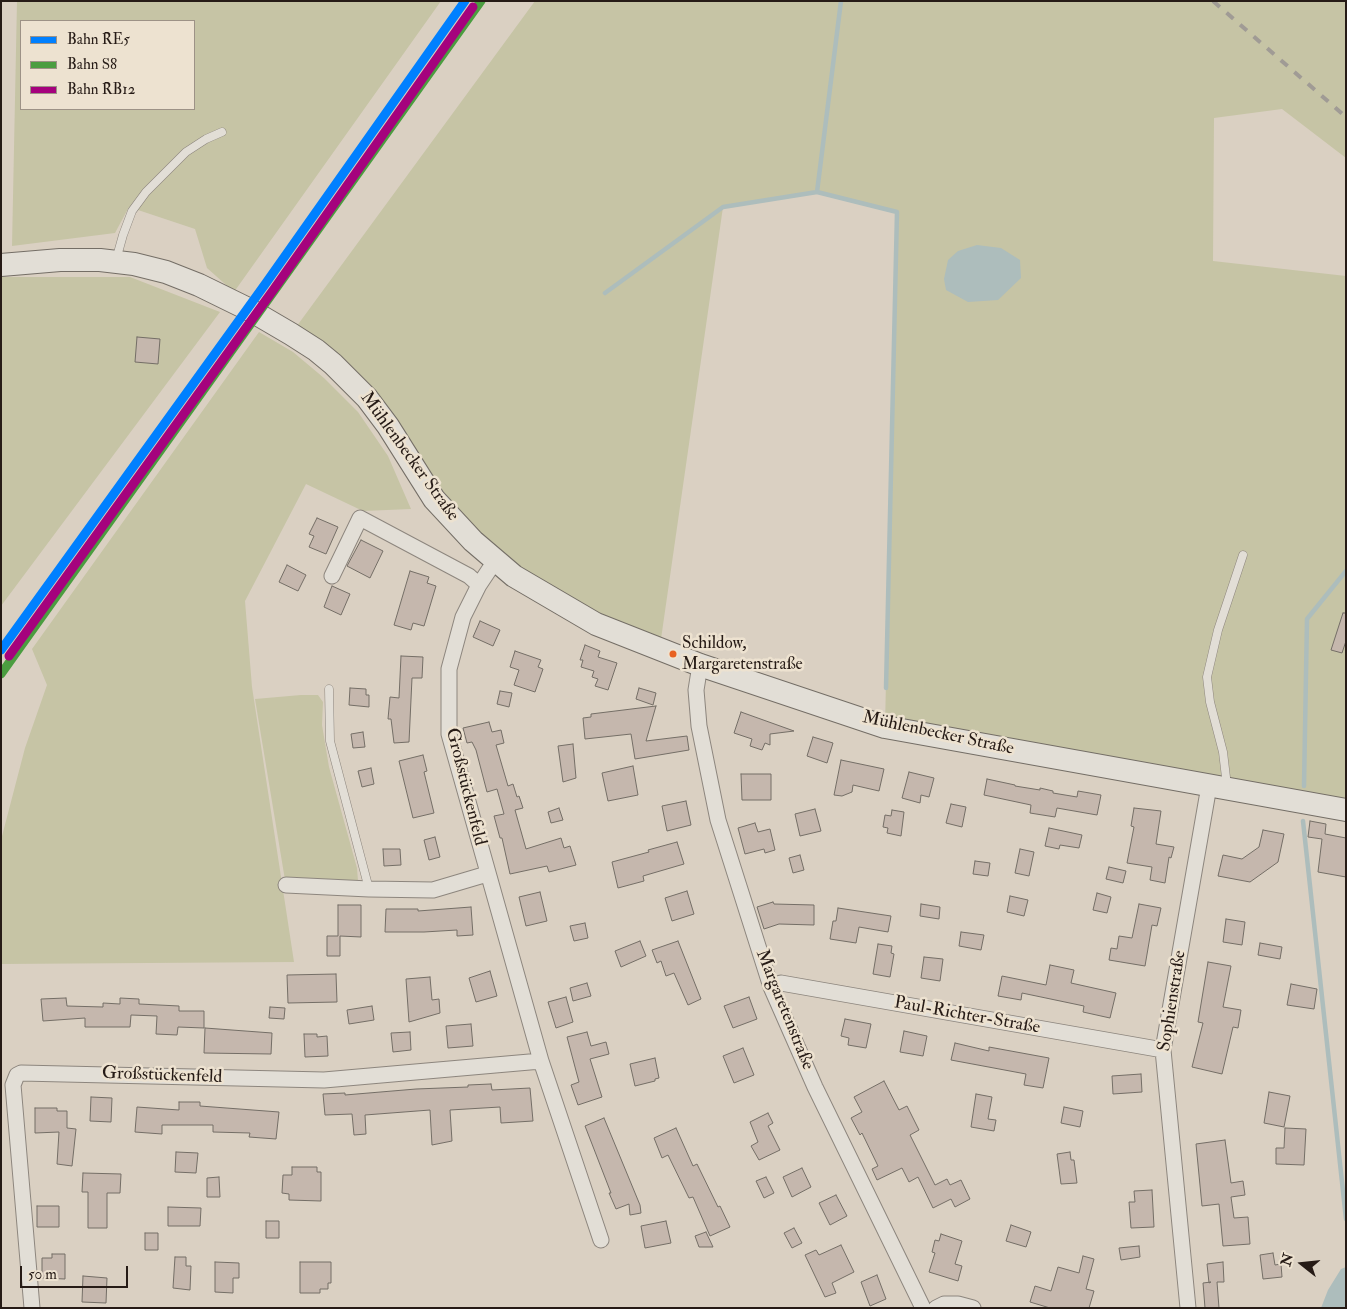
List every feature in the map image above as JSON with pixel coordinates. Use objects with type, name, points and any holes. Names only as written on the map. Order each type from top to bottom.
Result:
[{"type":"main road","name":"Mühlenbecker Straße","points":[[1,265],[60,260],[100,260],[134,264],[166,272],[199,285],[250,310],[316,350],[367,398],[388,426],[434,499],[473,541],[495,561],[514,576],[596,624],[700,665],[885,727],[1346,810]]},
{"type":"street","points":[[332,576],[360,518],[469,576],[479,585]]},
{"type":"street","name":"Großstückenfeld","points":[[495,561],[479,585],[463,617],[449,669],[448,734],[541,1062],[601,1240]]},
{"type":"street","name":"Margaretenstraße","points":[[700,665],[696,690],[699,726],[718,820],[771,987],[815,1087],[923,1308]]},
{"type":"street","name":"Sophienstraße","points":[[1188,1308],[1163,1050],[1218,788]]},
{"type":"street","points":[[286,885],[369,890],[433,890],[487,874]]},
{"type":"street","name":"Paul-Richter-Straße","points":[[771,987],[780,983],[1163,1050]]},
{"type":"street","name":"Großstückenfeld","points":[[32,1308],[13,1085],[17,1075],[21,1073],[324,1080],[541,1062]]},
{"type":"street","points":[[936,1308],[944,1304],[958,1304],[973,1308]]},
{"type":"lane","points":[[116,262],[122,235],[132,211],[146,192],[186,152],[206,139],[222,132]]},
{"type":"lane","points":[[1218,788],[1223,752],[1210,702],[1207,677],[1218,630],[1242,555]]},
{"type":"lane","points":[[329,689],[330,741],[369,890]]},
{"type":"shaded area","points":[[17,1],[441,1],[234,292],[207,268],[195,229],[129,207],[115,233],[12,246]]},
{"type":"shaded area","points":[[535,1],[1346,1],[1346,158],[1282,109],[1214,118],[1213,261],[1346,276],[1346,810],[885,727],[896,212],[817,192],[723,207],[661,639],[600,615],[514,576],[442,493],[374,391],[291,334]]},
{"type":"shaded area","points":[[977,245],[1001,248],[1020,260],[1021,278],[998,300],[968,302],[946,290],[944,279],[948,260],[958,251]]},
{"type":"shaded area","points":[[1,277],[130,277],[220,312],[1,606]]},
{"type":"shaded area","points":[[259,332],[293,352],[324,378],[358,412],[388,456],[411,509],[363,511],[306,484],[245,601],[252,687],[294,962],[1,964],[1,840],[25,748],[47,685],[32,649]]},
{"type":"shaded area","points":[[318,695],[323,702],[322,725],[329,767],[357,868],[358,881],[285,880],[255,699]]},
{"type":"shaded area","points":[[1346,1267],[1346,1308],[1321,1308],[1328,1290],[1341,1269]]},
{"type":"building","points":[[137,337],[160,339],[158,364],[135,362]]},
{"type":"building","points":[[317,518],[338,527],[326,554],[309,547],[314,536],[309,534]]},
{"type":"building","points":[[361,540],[383,551],[370,578],[347,566]]},
{"type":"building","points":[[287,565],[306,575],[298,591],[279,582]]},
{"type":"building","points":[[410,571],[429,577],[427,583],[436,586],[424,626],[413,623],[411,630],[394,625]]},
{"type":"building","points":[[332,586],[350,594],[341,615],[324,607]]},
{"type":"building","points":[[1343,613],[1346,613],[1346,641],[1342,653],[1331,650]]},
{"type":"building","points":[[480,621],[500,630],[493,646],[473,637]]},
{"type":"building","points":[[585,645],[600,651],[598,657],[617,663],[608,690],[595,686],[598,679],[592,677],[594,671],[581,667],[583,660],[580,660]]},
{"type":"building","points":[[515,651],[541,660],[538,667],[543,669],[535,692],[514,685],[519,670],[510,667]]},
{"type":"building","points":[[401,656],[423,657],[422,678],[412,678],[409,742],[394,743],[391,719],[388,719],[390,697],[399,698]]},
{"type":"building","points":[[350,688],[366,689],[366,695],[369,695],[369,707],[349,705]]},
{"type":"building","points":[[639,688],[656,693],[653,705],[636,699]]},
{"type":"building","points":[[500,691],[512,693],[509,707],[497,704]]},
{"type":"building","points":[[656,706],[646,741],[687,736],[689,750],[635,759],[631,734],[585,739],[583,718],[591,717],[591,714]]},
{"type":"building","points":[[741,712],[794,731],[770,734],[770,745],[765,743],[762,750],[750,746],[752,739],[734,733]]},
{"type":"building","points":[[489,722],[492,732],[501,730],[504,743],[496,745],[508,786],[513,784],[523,808],[515,810],[526,849],[561,838],[564,848],[570,846],[576,865],[549,872],[547,866],[510,874],[502,838],[500,838],[494,816],[504,814],[497,789],[487,792],[476,750],[472,742],[467,743],[463,728]]},
{"type":"building","points":[[363,732],[365,747],[353,748],[351,734]]},
{"type":"building","points":[[813,737],[833,743],[827,763],[807,756]]},
{"type":"building","points":[[573,744],[576,778],[563,782],[558,746]]},
{"type":"building","points":[[423,755],[427,771],[424,772],[434,813],[413,818],[399,761]]},
{"type":"building","points":[[841,760],[884,769],[879,791],[853,785],[852,792],[842,796],[834,795]]},
{"type":"building","points":[[633,766],[638,795],[608,801],[602,773]]},
{"type":"building","points":[[371,768],[374,784],[362,787],[358,771]]},
{"type":"building","points":[[909,772],[934,778],[929,797],[921,795],[920,803],[902,798]]},
{"type":"building","points":[[741,774],[771,774],[771,800],[742,800]]},
{"type":"building","points":[[987,779],[1015,786],[1040,790],[1040,788],[1053,791],[1053,793],[1077,797],[1078,791],[1101,795],[1097,815],[1057,808],[1055,817],[1030,813],[1031,805],[984,795]]},
{"type":"building","points":[[686,801],[691,825],[667,831],[662,806]]},
{"type":"building","points":[[951,804],[966,807],[962,827],[946,823]]},
{"type":"building","points":[[559,808],[563,820],[551,823],[548,812]]},
{"type":"building","points":[[1134,808],[1161,811],[1156,844],[1174,847],[1171,858],[1169,857],[1165,883],[1150,880],[1152,867],[1127,863],[1134,827],[1131,826]]},
{"type":"building","points":[[815,809],[821,831],[800,836],[795,814]]},
{"type":"building","points":[[892,810],[904,812],[901,836],[887,833],[888,828],[883,827],[885,815],[891,816]]},
{"type":"building","points":[[1310,821],[1326,824],[1325,834],[1346,838],[1346,877],[1318,872],[1322,839],[1308,837]]},
{"type":"building","points":[[755,823],[758,832],[770,829],[775,850],[765,853],[764,849],[745,854],[738,828]]},
{"type":"building","points":[[1049,828],[1082,835],[1079,848],[1060,845],[1059,849],[1045,846]]},
{"type":"building","points":[[1263,830],[1284,834],[1278,862],[1250,882],[1218,876],[1223,855],[1242,859],[1259,847]]},
{"type":"building","points":[[435,837],[440,857],[429,860],[424,840]]},
{"type":"building","points":[[677,842],[684,864],[643,876],[644,881],[618,888],[612,862]]},
{"type":"building","points":[[383,849],[400,849],[401,865],[384,866]]},
{"type":"building","points":[[1020,849],[1034,852],[1029,876],[1015,873]]},
{"type":"building","points":[[800,855],[804,870],[793,873],[789,858]]},
{"type":"building","points":[[975,861],[990,863],[988,876],[973,874]]},
{"type":"building","points":[[1109,867],[1126,871],[1123,883],[1106,879]]},
{"type":"building","points":[[687,891],[694,914],[672,921],[665,898]]},
{"type":"building","points":[[540,892],[547,921],[526,926],[519,897]]},
{"type":"building","points":[[1097,893],[1111,897],[1107,913],[1093,910]]},
{"type":"building","points":[[1010,896],[1028,900],[1024,916],[1007,912]]},
{"type":"building","points":[[773,902],[774,904],[814,905],[814,925],[779,924],[764,929],[757,907]]},
{"type":"building","points":[[921,904],[940,907],[939,919],[920,916]]},
{"type":"building","points":[[1139,904],[1161,908],[1157,926],[1152,925],[1145,966],[1109,960],[1111,948],[1117,949],[1119,936],[1132,938]]},
{"type":"building","points":[[338,905],[361,905],[361,937],[340,936],[340,956],[327,956],[327,936],[338,936]]},
{"type":"building","points":[[471,907],[473,935],[457,936],[457,930],[385,932],[386,909],[418,909],[418,911]]},
{"type":"building","points":[[838,908],[891,916],[888,932],[859,927],[856,943],[830,939],[833,921],[836,921]]},
{"type":"building","points":[[1226,919],[1245,922],[1242,945],[1223,942]]},
{"type":"building","points":[[585,923],[588,938],[574,941],[570,926]]},
{"type":"building","points":[[961,932],[984,935],[981,950],[959,946]]},
{"type":"building","points":[[640,941],[646,956],[621,967],[615,951]]},
{"type":"building","points":[[678,941],[701,999],[688,1005],[674,973],[666,976],[661,961],[657,963],[652,950]]},
{"type":"building","points":[[1260,943],[1282,947],[1280,959],[1258,955]]},
{"type":"building","points":[[878,944],[892,946],[891,953],[894,954],[890,977],[873,974]]},
{"type":"building","points":[[924,957],[943,959],[940,981],[921,978]]},
{"type":"building","points":[[1208,962],[1231,966],[1223,1007],[1241,1010],[1238,1028],[1233,1027],[1222,1074],[1192,1067],[1203,1023],[1198,1022]]},
{"type":"building","points":[[1050,965],[1074,970],[1071,983],[1116,993],[1110,1018],[1083,1012],[1084,1006],[1022,993],[1021,1000],[998,996],[1002,976],[1046,985]]},
{"type":"building","points":[[490,971],[497,996],[476,1002],[469,978]]},
{"type":"building","points":[[336,974],[337,1002],[288,1003],[287,975]]},
{"type":"building","points":[[430,977],[432,1000],[439,999],[440,1013],[409,1022],[406,979]]},
{"type":"building","points":[[587,983],[591,996],[573,1001],[570,988]]},
{"type":"building","points":[[1291,984],[1317,989],[1314,1009],[1287,1005]]},
{"type":"building","points":[[566,997],[573,1022],[556,1028],[548,1002]]},
{"type":"building","points":[[749,997],[757,1019],[733,1028],[724,1006]]},
{"type":"building","points":[[66,998],[67,1006],[103,1007],[103,1003],[120,1004],[120,998],[139,999],[139,1004],[179,1006],[179,1011],[204,1011],[204,1028],[178,1027],[177,1035],[156,1034],[157,1016],[131,1015],[130,1027],[85,1027],[85,1018],[43,1021],[41,999]]},
{"type":"building","points":[[372,1006],[374,1020],[349,1024],[347,1010]]},
{"type":"building","points":[[270,1007],[285,1008],[284,1019],[269,1018]]},
{"type":"building","points":[[845,1019],[871,1024],[866,1048],[848,1045],[849,1038],[841,1036]]},
{"type":"building","points":[[471,1024],[473,1046],[448,1048],[446,1026]]},
{"type":"building","points":[[205,1028],[272,1033],[271,1054],[204,1053]]},
{"type":"building","points":[[904,1031],[927,1036],[923,1056],[900,1052]]},
{"type":"building","points":[[410,1032],[411,1050],[393,1052],[391,1033]]},
{"type":"building","points":[[587,1032],[591,1046],[606,1042],[609,1054],[590,1059],[602,1097],[578,1105],[571,1085],[579,1082],[567,1037]]},
{"type":"building","points":[[304,1034],[317,1034],[317,1037],[327,1036],[328,1056],[305,1057]]},
{"type":"building","points":[[955,1043],[989,1051],[989,1047],[1049,1058],[1043,1088],[1024,1085],[1026,1074],[951,1060]]},
{"type":"building","points":[[743,1048],[754,1075],[734,1083],[723,1056]]},
{"type":"building","points":[[655,1058],[659,1078],[655,1079],[655,1081],[635,1086],[630,1064]]},
{"type":"building","points":[[1141,1074],[1142,1092],[1113,1094],[1112,1076]]},
{"type":"building","points":[[884,1081],[899,1110],[907,1106],[919,1130],[910,1135],[935,1185],[947,1179],[950,1185],[961,1180],[970,1199],[955,1207],[951,1199],[933,1208],[918,1177],[909,1182],[902,1168],[877,1180],[872,1169],[878,1166],[862,1133],[860,1135],[851,1118],[862,1112],[854,1097]]},
{"type":"building","points":[[491,1084],[492,1090],[530,1088],[533,1121],[501,1123],[500,1107],[450,1110],[452,1141],[432,1145],[430,1110],[365,1115],[366,1134],[354,1135],[352,1114],[325,1115],[323,1094],[345,1093],[345,1095]]},
{"type":"building","points":[[1269,1092],[1290,1096],[1284,1127],[1264,1123]]},
{"type":"building","points":[[976,1094],[992,1097],[988,1119],[996,1120],[994,1131],[971,1127]]},
{"type":"building","points":[[91,1097],[112,1098],[111,1122],[90,1121]]},
{"type":"building","points":[[179,1102],[200,1102],[200,1106],[279,1112],[276,1139],[249,1137],[250,1133],[213,1132],[213,1125],[162,1125],[162,1134],[135,1132],[137,1107],[179,1110]]},
{"type":"building","points":[[1064,1107],[1083,1111],[1080,1127],[1061,1123]]},
{"type":"building","points":[[35,1108],[57,1108],[57,1111],[67,1111],[67,1128],[76,1129],[72,1166],[57,1164],[59,1132],[35,1133]]},
{"type":"building","points":[[768,1113],[773,1123],[768,1126],[780,1150],[759,1160],[751,1146],[758,1142],[750,1122]]},
{"type":"building","points":[[604,1118],[640,1205],[641,1213],[630,1215],[629,1204],[616,1209],[609,1193],[611,1193],[585,1126]]},
{"type":"building","points":[[676,1128],[693,1166],[697,1164],[730,1227],[710,1236],[693,1197],[689,1198],[668,1155],[662,1158],[654,1138]]},
{"type":"building","points":[[1285,1128],[1306,1129],[1304,1165],[1276,1164],[1276,1148],[1284,1148]]},
{"type":"building","points":[[1225,1140],[1231,1183],[1243,1181],[1245,1195],[1231,1197],[1234,1218],[1248,1217],[1250,1244],[1223,1246],[1219,1204],[1202,1206],[1196,1144]]},
{"type":"building","points":[[176,1152],[198,1153],[196,1173],[175,1172]]},
{"type":"building","points":[[1070,1152],[1071,1160],[1074,1160],[1077,1183],[1061,1184],[1057,1154]]},
{"type":"building","points":[[292,1167],[317,1167],[317,1172],[321,1172],[321,1201],[289,1200],[289,1194],[282,1193],[283,1175],[292,1175]]},
{"type":"building","points":[[802,1168],[811,1187],[792,1197],[783,1177]]},
{"type":"building","points":[[83,1173],[121,1174],[120,1193],[107,1193],[107,1228],[88,1228],[88,1192],[82,1192]]},
{"type":"building","points":[[219,1177],[220,1197],[207,1197],[207,1178]]},
{"type":"building","points":[[766,1177],[774,1193],[764,1198],[756,1181]]},
{"type":"building","points":[[1152,1190],[1154,1227],[1131,1228],[1129,1202],[1135,1202],[1134,1191]]},
{"type":"building","points":[[836,1195],[847,1216],[830,1225],[819,1203]]},
{"type":"building","points":[[37,1206],[59,1206],[59,1227],[37,1227]]},
{"type":"building","points":[[168,1207],[201,1208],[200,1226],[168,1226]]},
{"type":"building","points":[[266,1221],[279,1221],[279,1238],[266,1238]]},
{"type":"building","points":[[666,1221],[671,1243],[645,1248],[641,1226]]},
{"type":"building","points":[[1011,1225],[1031,1232],[1026,1247],[1006,1241]]},
{"type":"building","points":[[794,1228],[802,1243],[792,1248],[784,1233]]},
{"type":"building","points":[[706,1232],[713,1247],[699,1247],[695,1236]]},
{"type":"building","points":[[145,1233],[158,1233],[158,1250],[145,1250]]},
{"type":"building","points":[[941,1234],[962,1241],[955,1264],[962,1266],[958,1281],[929,1272],[935,1253],[932,1252],[935,1240],[939,1241]]},
{"type":"building","points":[[841,1245],[854,1272],[832,1283],[836,1293],[825,1297],[805,1255],[816,1250],[819,1255]]},
{"type":"building","points":[[1139,1246],[1140,1257],[1121,1260],[1119,1248]]},
{"type":"building","points":[[1273,1253],[1275,1265],[1281,1264],[1282,1277],[1263,1279],[1260,1255]]},
{"type":"building","points":[[52,1254],[65,1254],[65,1279],[42,1278],[42,1258],[52,1258]]},
{"type":"building","points":[[1083,1256],[1094,1259],[1086,1289],[1094,1291],[1089,1308],[1050,1308],[1030,1302],[1035,1286],[1051,1291],[1058,1267],[1079,1273]]},
{"type":"building","points":[[175,1257],[186,1257],[186,1266],[191,1266],[190,1290],[173,1288]]},
{"type":"building","points":[[215,1262],[239,1263],[239,1278],[233,1278],[233,1293],[215,1292]]},
{"type":"building","points":[[300,1262],[331,1262],[331,1283],[328,1283],[328,1289],[320,1289],[320,1293],[300,1293]]},
{"type":"building","points":[[1223,1262],[1224,1282],[1217,1282],[1219,1308],[1205,1308],[1203,1283],[1209,1282],[1207,1264]]},
{"type":"building","points":[[877,1275],[886,1299],[870,1306],[861,1282]]},
{"type":"building","points":[[83,1276],[107,1278],[106,1303],[82,1302]]},
{"type":"waterway","points":[[841,1],[817,192],[897,212],[886,688]]},
{"type":"waterway","points":[[605,293],[723,207],[817,192]]},
{"type":"waterway","points":[[1304,786],[1307,619],[1346,571]]},
{"type":"waterway","points":[[1303,821],[1346,1219]]},
{"type":"railway","points":[[1213,1],[1346,117]]},
{"type":"rail line","name":"RE5","points":[[1,650],[266,283],[465,1]]},
{"type":"rail line","name":"S8","points":[[1,674],[481,1]]},
{"type":"rail line","name":"RB12","points":[[9,656],[274,289],[473,7]]},
{"type":"place","name":"Schildow, Margaretenstraße","points":[[673,654]]}]
